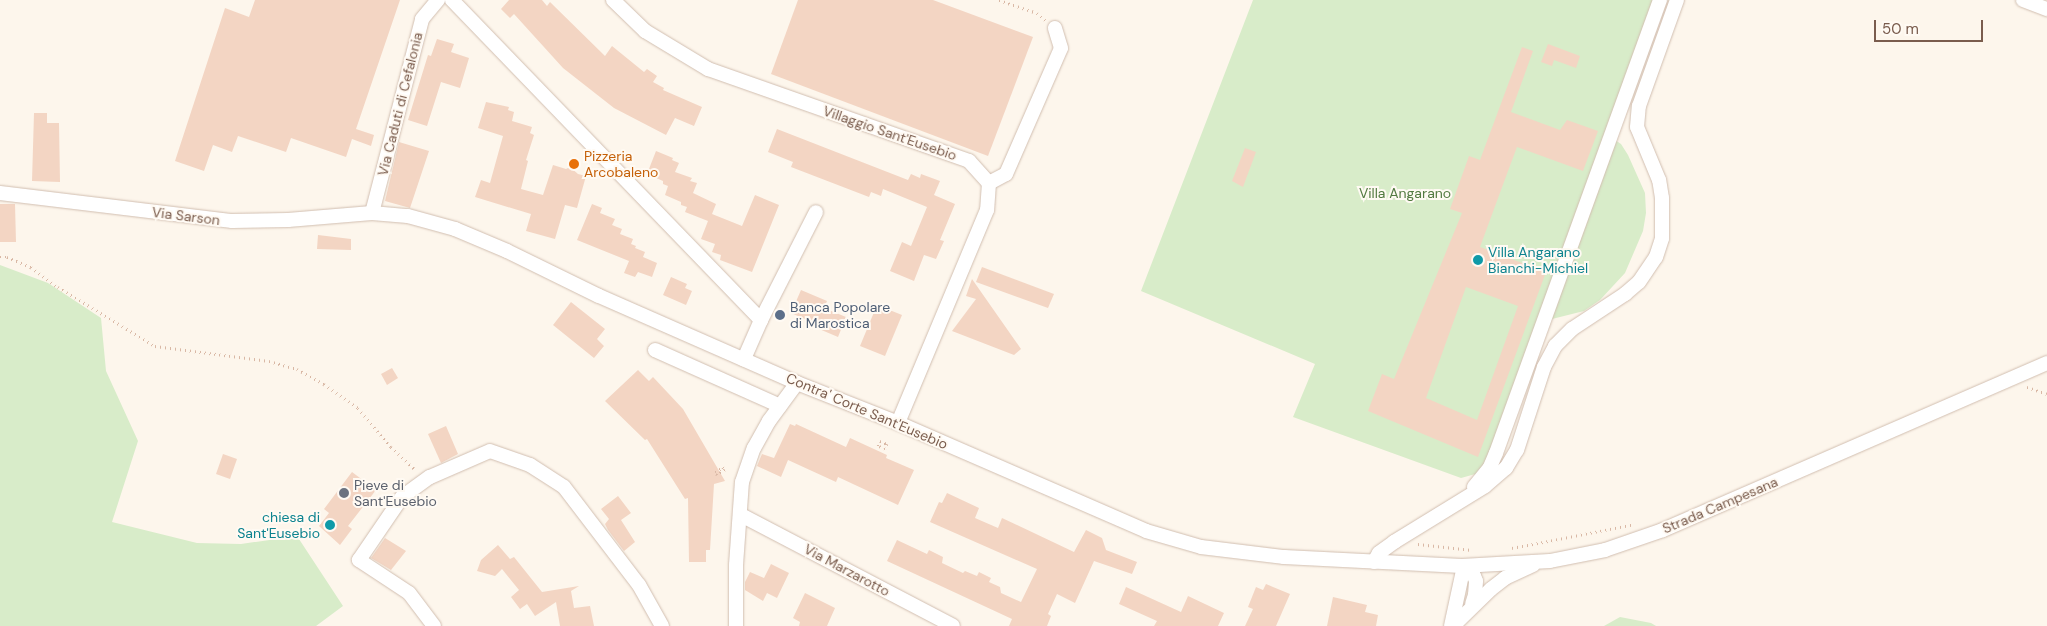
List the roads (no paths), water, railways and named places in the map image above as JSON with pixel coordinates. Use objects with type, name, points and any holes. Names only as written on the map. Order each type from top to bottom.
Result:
[{"type":"street","name":"Via Caduti di Cefalonia","points":[[372,213],[422,19],[438,0]]},
{"type":"street","points":[[452,0],[761,320]]},
{"type":"street","name":"Villaggio Sant'Eusebio","points":[[613,0],[644,31],[708,69],[969,161],[989,183]]},
{"type":"street","points":[[1464,500],[1490,466],[1496,453],[1660,0]]},
{"type":"street","points":[[1374,562],[1379,552],[1464,500],[1485,486],[1506,468],[1517,450],[1544,367],[1555,346],[1572,329],[1625,294],[1639,282],[1656,257],[1662,238],[1662,198],[1658,180],[1637,127],[1638,113],[1677,0]]},
{"type":"street","points":[[2024,0],[2047,9]]},
{"type":"street","points":[[898,423],[987,210],[989,183],[1006,174],[1061,48],[1055,28]]},
{"type":"street","name":"Via Sarson","points":[[0,192],[232,221],[288,220],[372,213]]},
{"type":"street","points":[[744,359],[761,320],[816,212]]},
{"type":"street","name":"Contra' Corte Sant'Eusebio","points":[[372,213],[408,216],[455,229],[507,251],[599,296],[797,383],[898,423],[1146,531],[1201,547],[1284,558],[1374,562]]},
{"type":"street","points":[[655,350],[780,406]]},
{"type":"street","name":"Strada Campesana","points":[[1374,562],[1464,566],[1544,562],[1605,550],[1664,530],[2047,363]]},
{"type":"street","points":[[736,626],[736,565],[742,482],[751,457],[769,421],[797,383]]},
{"type":"street","points":[[434,626],[409,593],[359,560],[402,497],[426,480],[490,451],[530,465],[564,487],[639,585],[662,626]]},
{"type":"street","name":"Via Marzarotto","points":[[741,515],[953,626]]},
{"type":"street","points":[[1452,626],[1470,607],[1506,578],[1544,562]]},
{"type":"street","points":[[1464,566],[1474,576],[1476,581],[1475,595],[1470,607]]},
{"type":"street","points":[[1452,626],[1464,566]]},
{"type":"place","name":"Pizzeria Arcobaleno","points":[[574,164]]},
{"type":"place","name":"Villa Angarano Bianchi-Michiel","points":[[1478,260]]},
{"type":"place","name":"Banca Popolare di Marostica","points":[[780,315]]},
{"type":"place","name":"Pieve di Sant'Eusebio","points":[[344,493]]},
{"type":"place","name":"chiesa di Sant'Eusebio","points":[[330,525]]},
{"type":"park label","name":"Villa Angarano","points":[[1405,193]]}]
